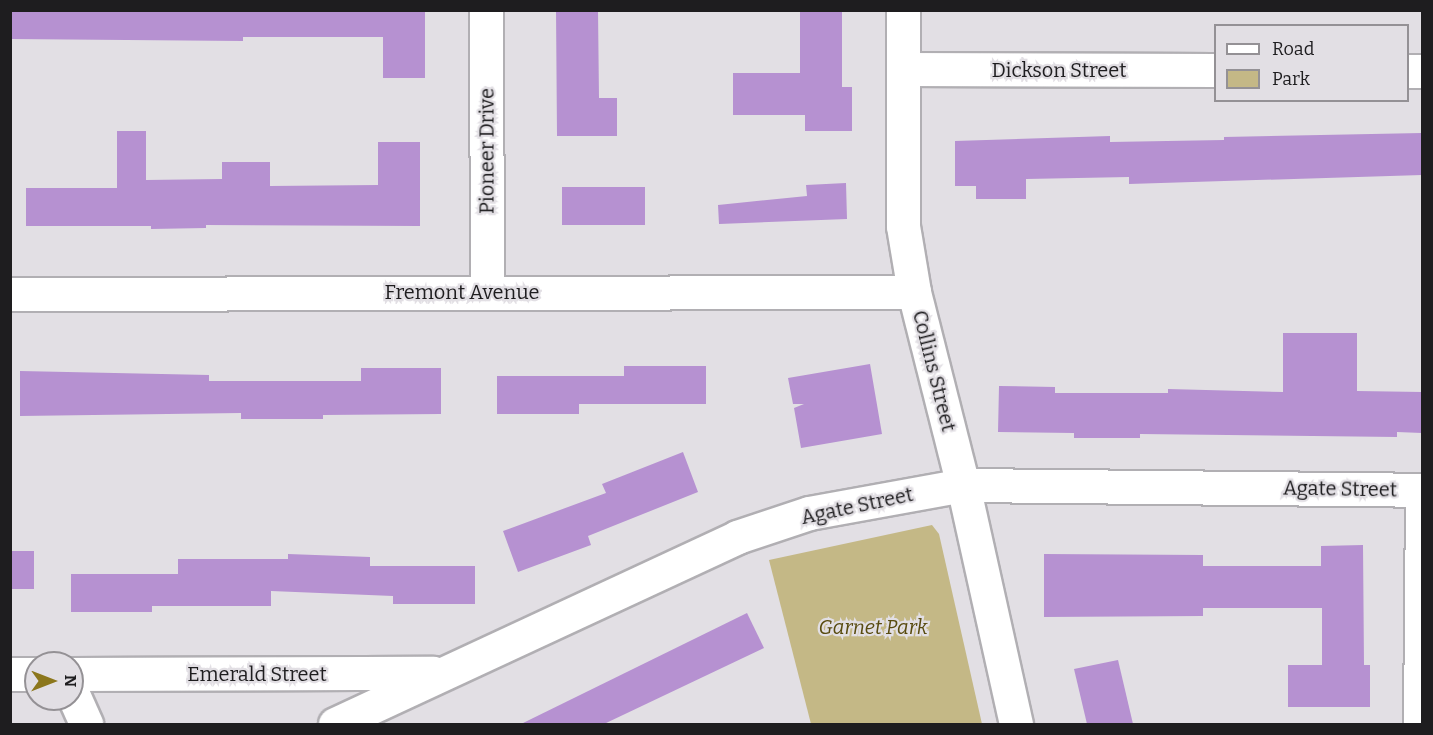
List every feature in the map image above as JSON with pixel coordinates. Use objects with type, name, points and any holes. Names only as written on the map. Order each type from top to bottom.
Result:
[{"type":"street","name":"Pioneer Drive","points":[[486,10],[487,291]]},
{"type":"street","name":"Collins Street","points":[[903,10],[903,226],[914,292],[963,484],[1016,724]]},
{"type":"street","name":"Dickson Street","points":[[903,69],[1214,70]]},
{"type":"street","name":"Fremont Avenue","points":[[10,294],[487,291],[914,292]]},
{"type":"street","name":"Agate Street","points":[[334,724],[737,537],[809,513],[963,484],[1422,490]]},
{"type":"street","points":[[1420,724],[1422,490]]},
{"type":"street","name":"Emerald Street","points":[[84,674],[442,673]]},
{"type":"green space","name":"Garnet Park","points":[[932,525],[939,534],[982,724],[811,724],[769,560]]},
{"type":"building","points":[[10,10],[425,10],[425,78],[383,78],[383,37],[243,37],[243,41],[10,39]]},
{"type":"building","points":[[556,10],[598,10],[599,98],[617,98],[617,136],[557,136]]},
{"type":"building","points":[[800,10],[842,10],[842,87],[852,87],[852,131],[805,131],[805,115],[733,115],[733,73],[800,73]]},
{"type":"building","points":[[117,131],[146,131],[146,180],[222,179],[222,162],[270,162],[270,186],[378,185],[378,142],[420,142],[420,226],[206,225],[206,228],[151,229],[151,226],[26,226],[26,188],[117,188]]},
{"type":"building","points":[[1422,133],[1422,175],[1129,184],[1129,177],[1026,179],[1026,199],[976,199],[976,186],[955,186],[955,141],[1110,136],[1110,142]]},
{"type":"building","points":[[846,183],[847,219],[719,224],[718,205],[807,196],[806,185]]},
{"type":"building","points":[[562,187],[645,187],[645,225],[562,225]]},
{"type":"building","points":[[1283,333],[1357,333],[1357,391],[1422,392],[1422,433],[1397,432],[1397,437],[1140,434],[1140,438],[1074,438],[1074,433],[998,432],[999,386],[1055,387],[1055,393],[1168,393],[1168,389],[1283,392]]},
{"type":"building","points":[[870,364],[882,434],[801,448],[794,408],[804,404],[793,404],[788,378]]},
{"type":"building","points":[[624,366],[706,366],[706,404],[579,404],[579,414],[497,414],[497,376],[624,376]]},
{"type":"building","points":[[361,368],[441,368],[441,414],[323,415],[323,419],[241,419],[241,413],[20,416],[20,371],[209,375],[209,381],[361,381]]},
{"type":"building","points":[[683,452],[698,492],[588,536],[591,545],[518,572],[503,531],[606,493],[602,484]]},
{"type":"building","points":[[1363,545],[1364,665],[1370,665],[1370,707],[1288,707],[1288,665],[1322,665],[1322,608],[1203,608],[1203,616],[1044,617],[1044,554],[1203,555],[1203,566],[1321,566],[1321,546]]},
{"type":"building","points":[[10,551],[34,551],[34,589],[10,589]]},
{"type":"building","points":[[288,554],[370,557],[370,566],[475,566],[475,604],[393,604],[393,596],[271,591],[271,606],[152,606],[152,612],[71,612],[71,574],[178,574],[178,559],[288,559]]},
{"type":"building","points":[[747,613],[764,648],[604,724],[521,724]]},
{"type":"building","points":[[1118,660],[1133,724],[1087,724],[1074,669]]}]
